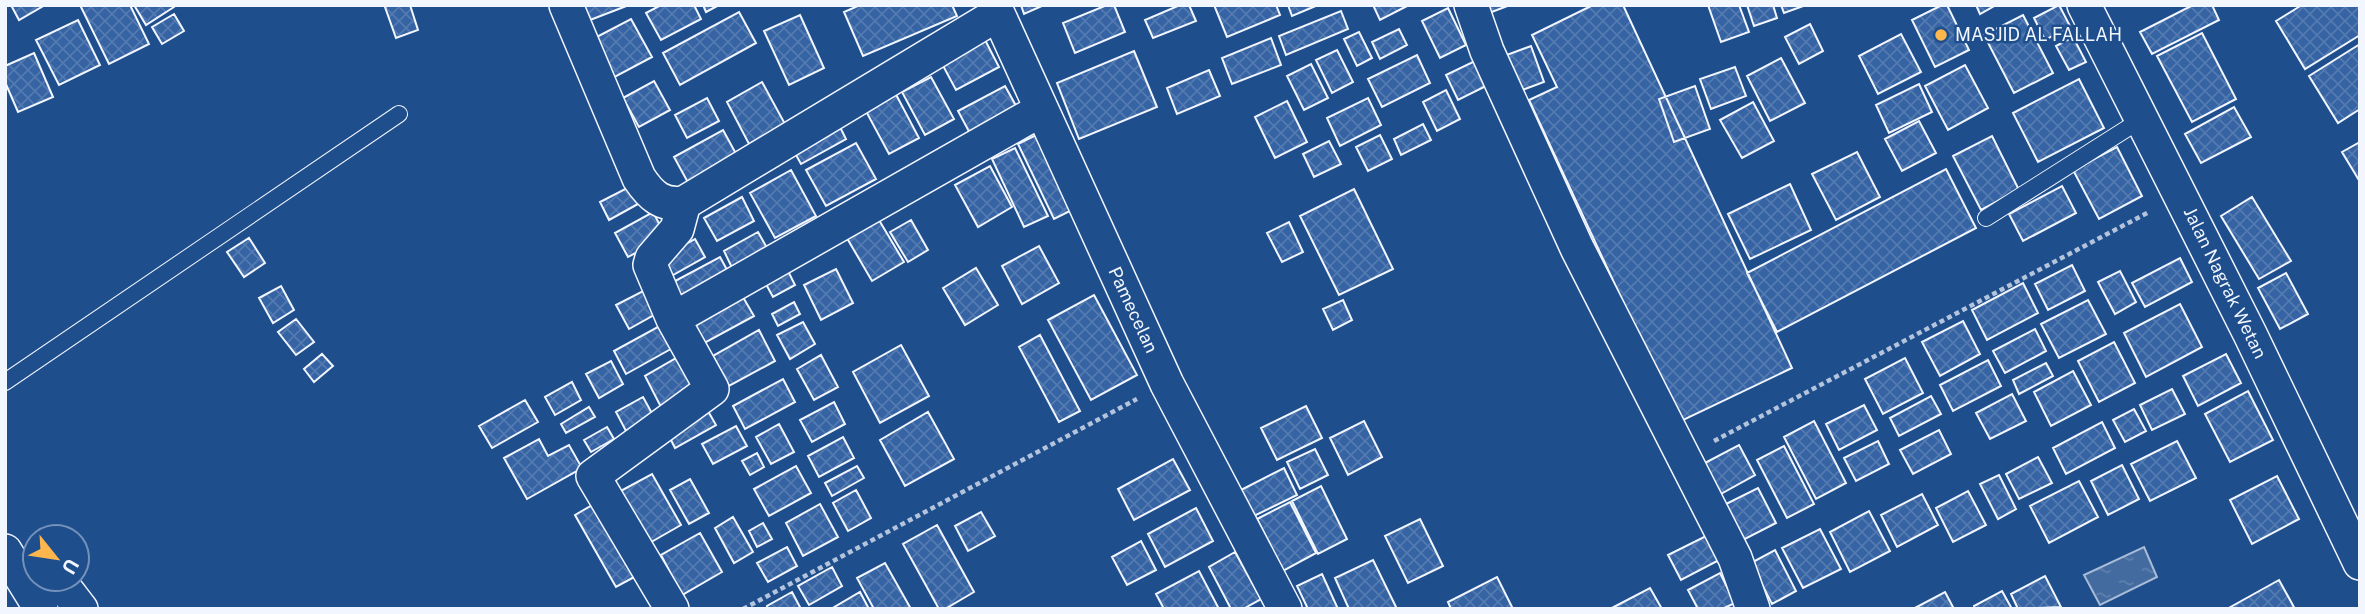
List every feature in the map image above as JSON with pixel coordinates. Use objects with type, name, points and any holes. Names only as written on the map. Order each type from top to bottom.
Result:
[{"type":"street","points":[[566,5],[639,178],[659,200],[671,204],[684,203],[996,10]]},
{"type":"street","points":[[1471,5],[1487,51],[1577,247],[1664,424],[1684,457],[1735,558],[1753,609]]},
{"type":"street","name":"Jalan Nagrak Wetan","points":[[2084,5],[2181,195],[2360,564]]},
{"type":"street","name":"Pamecelan","points":[[996,10],[1167,384],[1285,609]]},
{"type":"street","points":[[673,319],[1041,110]]},
{"type":"street","points":[[672,609],[593,476],[712,388],[673,319],[650,265],[652,258],[677,229],[684,203]]},
{"type":"street","points":[[5,551],[36,600],[52,582],[60,584],[81,609]]},
{"type":"lane","points":[[5,383],[399,114]]},
{"type":"lane","points":[[1986,218],[2142,119]]},
{"type":"path","points":[[1684,457],[2181,195]]},
{"type":"path","points":[[743,609],[1167,384]]},
{"type":"water","points":[[2144,547],[2157,577],[2100,605],[2084,575]]},
{"type":"building","points":[[11,5],[45,5],[19,20]]},
{"type":"building","points":[[80,5],[130,5],[149,44],[109,64]]},
{"type":"building","points":[[134,5],[173,5],[174,7],[146,25]]},
{"type":"building","points":[[410,5],[418,30],[396,38],[385,7]]},
{"type":"building","points":[[578,5],[629,5],[585,22]]},
{"type":"building","points":[[661,5],[694,5],[701,19],[661,40],[646,13]]},
{"type":"building","points":[[703,5],[719,5],[706,12]]},
{"type":"building","points":[[860,5],[952,5],[957,16],[863,56],[844,12]]},
{"type":"building","points":[[1021,5],[1044,5],[1024,14]]},
{"type":"building","points":[[1107,5],[1114,5],[1125,32],[1075,53],[1063,23]]},
{"type":"building","points":[[1180,5],[1189,5],[1196,21],[1153,38],[1145,20]]},
{"type":"building","points":[[1214,5],[1276,5],[1280,15],[1227,37]]},
{"type":"building","points":[[1288,5],[1318,5],[1292,16]]},
{"type":"building","points":[[1373,5],[1409,5],[1380,20]]},
{"type":"building","points":[[1481,5],[1510,5],[1484,15]]},
{"type":"building","points":[[1593,5],[1623,5],[1792,368],[1679,422],[1529,100],[1557,87],[1532,35]]},
{"type":"building","points":[[1708,5],[1739,5],[1749,32],[1721,42]]},
{"type":"building","points":[[1747,5],[1773,5],[1777,18],[1754,26]]},
{"type":"building","points":[[1781,5],[1806,5],[1784,13]]},
{"type":"building","name":"MASJID AL FALLAH","points":[[1947,5],[1969,50],[1935,67],[1912,20]]},
{"type":"building","points":[[1976,5],[1996,5],[1980,14]]},
{"type":"building","points":[[2059,5],[2070,26],[2045,40],[2034,18]]},
{"type":"building","points":[[2193,5],[2212,5],[2219,20],[2152,54],[2140,32]]},
{"type":"building","points":[[2302,5],[2360,5],[2360,35],[2305,69],[2276,21]]},
{"type":"building","points":[[1448,8],[1466,45],[1440,58],[1422,21]]},
{"type":"building","points":[[1341,11],[1348,29],[1286,55],[1279,36]]},
{"type":"building","points":[[739,12],[756,43],[680,85],[663,53]]},
{"type":"building","points":[[174,14],[184,31],[162,44],[152,27]]},
{"type":"building","points":[[800,15],[824,68],[789,85],[764,31]]},
{"type":"building","points":[[2023,15],[2053,73],[2014,93],[1984,35]]},
{"type":"building","points":[[631,19],[652,57],[609,80],[589,41]]},
{"type":"building","points":[[78,20],[100,65],[59,85],[36,40]]},
{"type":"building","points":[[1810,24],[1823,51],[1799,64],[1785,37]]},
{"type":"building","points":[[1399,29],[1407,45],[1380,59],[1372,42]]},
{"type":"building","points":[[1359,32],[1372,58],[1357,66],[1344,39]]},
{"type":"building","points":[[2202,33],[2236,99],[2192,122],[2157,56]]},
{"type":"building","points":[[1901,34],[1921,72],[1878,94],[1859,56]]},
{"type":"building","points":[[2073,37],[2086,62],[2069,70],[2056,46]]},
{"type":"building","points":[[984,38],[999,67],[956,90],[941,62]]},
{"type":"building","points":[[1271,38],[1281,65],[1232,84],[1222,58]]},
{"type":"building","points":[[2360,44],[2360,109],[2338,123],[2309,76]]},
{"type":"building","points":[[1531,46],[1544,82],[1514,93],[1501,57]]},
{"type":"building","points":[[1337,50],[1353,82],[1332,93],[1316,60]]},
{"type":"building","points":[[1134,51],[1157,107],[1079,139],[1057,83]]},
{"type":"building","points":[[34,53],[53,97],[18,112],[5,82],[5,66]]},
{"type":"building","points":[[1417,55],[1430,83],[1382,107],[1368,79]]},
{"type":"building","points":[[1781,58],[1805,103],[1770,121],[1747,76]]},
{"type":"building","points":[[1479,59],[1490,84],[1458,100],[1446,75]]},
{"type":"building","points":[[1311,64],[1328,98],[1304,110],[1287,76]]},
{"type":"building","points":[[1965,65],[1988,108],[1948,130],[1925,86]]},
{"type":"building","points":[[1735,67],[1746,96],[1711,109],[1700,79]]},
{"type":"building","points":[[1209,70],[1220,96],[1177,114],[1167,88]]},
{"type":"building","points":[[931,77],[954,119],[925,135],[902,92]]},
{"type":"building","points":[[2079,79],[2104,128],[2038,162],[2013,113]]},
{"type":"building","points":[[654,81],[670,110],[639,127],[623,98]]},
{"type":"building","points":[[762,82],[785,124],[749,144],[727,102]]},
{"type":"building","points":[[1919,84],[1932,112],[1889,133],[1876,105]]},
{"type":"building","points":[[891,85],[919,138],[889,154],[861,102]]},
{"type":"building","points":[[1005,86],[1020,113],[973,139],[958,111]]},
{"type":"building","points":[[1695,86],[1710,129],[1674,142],[1659,99]]},
{"type":"building","points":[[1446,90],[1460,119],[1437,131],[1423,102]]},
{"type":"building","points":[[707,98],[719,121],[687,138],[675,115]]},
{"type":"building","points":[[1368,98],[1381,125],[1340,146],[1327,118]]},
{"type":"building","points":[[1287,101],[1307,142],[1275,158],[1255,117]]},
{"type":"building","points":[[1753,102],[1774,141],[1742,158],[1720,120]]},
{"type":"building","points":[[2234,107],[2251,137],[2201,163],[2185,134]]},
{"type":"building","points":[[837,121],[846,139],[801,164],[791,146]]},
{"type":"building","points":[[1919,121],[1936,153],[1902,171],[1885,139]]},
{"type":"building","points":[[1423,124],[1431,140],[1401,155],[1394,139]]},
{"type":"building","points":[[723,130],[740,161],[691,188],[674,157]]},
{"type":"building","points":[[1044,131],[1080,206],[1054,219],[1018,144]]},
{"type":"building","points":[[1380,135],[1392,159],[1368,171],[1356,147]]},
{"type":"building","points":[[1992,136],[2019,190],[1981,210],[1953,156]]},
{"type":"building","points":[[1329,141],[1341,164],[1314,177],[1303,154]]},
{"type":"building","points":[[2360,142],[2360,182],[2342,152]]},
{"type":"building","points":[[856,143],[876,179],[826,206],[806,170]]},
{"type":"building","points":[[2117,147],[2142,196],[2099,219],[2073,170]]},
{"type":"building","points":[[1015,148],[1048,216],[1024,227],[992,159]]},
{"type":"building","points":[[1857,152],[1880,197],[1836,220],[1812,174]]},
{"type":"building","points":[[990,166],[1012,207],[978,227],[955,185]]},
{"type":"building","points":[[1946,169],[1976,228],[1777,332],[1747,273]]},
{"type":"building","points":[[791,170],[816,216],[775,238],[750,193]]},
{"type":"building","points":[[1790,184],[1811,230],[1750,259],[1728,214]]},
{"type":"building","points":[[2062,186],[2076,213],[2023,241],[2009,214]]},
{"type":"building","points":[[629,187],[638,204],[609,220],[600,202]]},
{"type":"building","points":[[1354,189],[1393,269],[1339,295],[1300,216]]},
{"type":"building","points":[[742,197],[754,221],[717,241],[704,218]]},
{"type":"building","points":[[2252,197],[2291,261],[2259,279],[2221,216]]},
{"type":"building","points":[[653,212],[666,237],[628,257],[615,233]]},
{"type":"building","points":[[876,215],[904,262],[872,281],[844,233]]},
{"type":"building","points":[[911,220],[928,250],[908,262],[890,232]]},
{"type":"building","points":[[1289,222],[1303,252],[1282,262],[1267,233]]},
{"type":"building","points":[[758,232],[771,255],[735,274],[724,251]]},
{"type":"building","points":[[249,238],[265,263],[244,277],[227,252]]},
{"type":"building","points":[[695,239],[705,257],[666,279],[655,260]]},
{"type":"building","points":[[1039,246],[1059,283],[1022,304],[1002,266]]},
{"type":"building","points":[[720,257],[731,277],[673,308],[662,288]]},
{"type":"building","points":[[2180,258],[2192,282],[2145,307],[2132,283]]},
{"type":"building","points":[[785,265],[795,285],[773,297],[762,277]]},
{"type":"building","points":[[2072,265],[2085,291],[2048,310],[2035,284]]},
{"type":"building","points":[[976,268],[998,305],[965,325],[943,288]]},
{"type":"building","points":[[836,269],[853,303],[821,320],[804,285]]},
{"type":"building","points":[[2120,271],[2136,302],[2115,314],[2098,282]]},
{"type":"building","points":[[2286,273],[2308,314],[2280,329],[2258,288]]},
{"type":"building","points":[[2023,283],[2038,313],[1987,340],[1972,310]]},
{"type":"building","points":[[281,286],[294,310],[273,323],[259,298]]},
{"type":"building","points":[[649,288],[661,311],[629,329],[616,305]]},
{"type":"building","points":[[740,292],[754,316],[697,347],[684,324]]},
{"type":"building","points":[[1094,295],[1137,375],[1091,400],[1048,320]]},
{"type":"building","points":[[1343,300],[1352,320],[1333,330],[1323,309]]},
{"type":"building","points":[[2088,300],[2106,334],[2059,358],[2041,324]]},
{"type":"building","points":[[794,302],[800,314],[778,326],[772,314]]},
{"type":"building","points":[[2180,304],[2202,347],[2146,377],[2124,333]]},
{"type":"building","points":[[296,319],[314,342],[296,355],[278,332]]},
{"type":"building","points":[[1963,321],[1980,354],[1940,376],[1922,342]]},
{"type":"building","points":[[803,322],[815,344],[790,359],[777,335]]},
{"type":"building","points":[[665,323],[678,345],[626,374],[614,351]]},
{"type":"building","points":[[2035,329],[2046,351],[2005,373],[1993,351]]},
{"type":"building","points":[[759,330],[775,361],[729,386],[713,356]]},
{"type":"building","points":[[1040,335],[1080,411],[1059,422],[1019,347]]},
{"type":"building","points":[[2114,342],[2135,383],[2099,402],[2078,361]]},
{"type":"building","points":[[901,345],[929,396],[880,423],[853,372]]},
{"type":"building","points":[[685,353],[703,387],[662,409],[645,376]]},
{"type":"building","points":[[322,354],[333,366],[314,382],[304,369]]},
{"type":"building","points":[[2226,354],[2241,383],[2198,406],[2183,376]]},
{"type":"building","points":[[821,355],[838,387],[814,400],[797,369]]},
{"type":"building","points":[[1905,358],[1923,393],[1883,414],[1865,379]]},
{"type":"building","points":[[1988,360],[2001,386],[1953,411],[1940,385]]},
{"type":"building","points":[[611,361],[623,384],[599,398],[586,374]]},
{"type":"building","points":[[2046,363],[2053,376],[2019,394],[2013,380]]},
{"type":"building","points":[[2073,371],[2091,405],[2051,426],[2034,392]]},
{"type":"building","points":[[783,379],[795,402],[745,429],[733,406]]},
{"type":"building","points":[[572,382],[581,400],[555,415],[545,397]]},
{"type":"building","points":[[2172,389],[2185,414],[2152,430],[2140,405]]},
{"type":"building","points":[[2248,391],[2273,440],[2230,462],[2205,414]]},
{"type":"building","points":[[2012,394],[2026,421],[1990,439],[1976,413]]},
{"type":"building","points":[[1931,396],[1941,414],[1899,436],[1890,418]]},
{"type":"building","points":[[643,397],[654,417],[626,431],[616,412]]},
{"type":"building","points":[[525,400],[538,422],[492,448],[479,426]]},
{"type":"building","points":[[834,402],[845,424],[812,442],[800,420]]},
{"type":"building","points":[[704,404],[716,425],[675,448],[664,426]]},
{"type":"building","points":[[1864,405],[1877,430],[1839,450],[1826,424]]},
{"type":"building","points":[[1306,406],[1322,438],[1277,460],[1261,428]]},
{"type":"building","points":[[589,407],[595,417],[566,433],[561,424]]},
{"type":"building","points":[[2134,409],[2146,431],[2125,442],[2113,420]]},
{"type":"building","points":[[928,412],[954,459],[905,486],[880,440]]},
{"type":"building","points":[[1364,421],[1382,457],[1348,475],[1330,438]]},
{"type":"building","points":[[1814,421],[1846,483],[1816,499],[1784,437]]},
{"type":"building","points":[[2102,422],[2115,448],[2066,474],[2053,448]]},
{"type":"building","points":[[779,424],[794,452],[771,464],[756,437]]},
{"type":"building","points":[[736,426],[747,446],[713,464],[702,444]]},
{"type":"building","points":[[607,427],[614,439],[591,452],[584,440]]},
{"type":"building","points":[[1939,430],[1951,454],[1913,474],[1900,450]]},
{"type":"building","points":[[843,437],[854,458],[819,477],[808,456]]},
{"type":"building","points":[[539,439],[548,456],[569,445],[582,468],[527,499],[504,458]]},
{"type":"building","points":[[1878,441],[1889,464],[1856,481],[1844,458]]},
{"type":"building","points":[[2177,441],[2196,478],[2150,501],[2131,464]]},
{"type":"building","points":[[1739,445],[1755,475],[1719,495],[1703,464]]},
{"type":"building","points":[[1784,446],[1814,504],[1787,518],[1757,460]]},
{"type":"building","points":[[1315,449],[1328,475],[1300,489],[1287,462]]},
{"type":"building","points":[[757,453],[764,467],[750,475],[742,461]]},
{"type":"building","points":[[2038,457],[2052,483],[2019,499],[2006,474]]},
{"type":"building","points":[[1173,459],[1190,490],[1134,520],[1118,489]]},
{"type":"building","points":[[2122,465],[2139,499],[2108,515],[2091,481]]},
{"type":"building","points":[[796,466],[811,493],[769,516],[754,489]]},
{"type":"building","points":[[857,466],[864,478],[832,496],[825,483]]},
{"type":"building","points":[[1284,468],[1297,495],[1252,517],[1239,491]]},
{"type":"building","points":[[652,474],[681,525],[646,545],[617,493]]},
{"type":"building","points":[[1999,475],[2016,509],[1998,519],[1980,484]]},
{"type":"building","points":[[2277,476],[2299,519],[2252,544],[2230,500]]},
{"type":"building","points":[[690,479],[709,513],[689,524],[670,490]]},
{"type":"building","points":[[2079,481],[2098,517],[2049,543],[2030,506]]},
{"type":"building","points":[[1321,486],[1347,539],[1318,554],[1292,501]]},
{"type":"building","points":[[1758,488],[1776,523],[1743,540],[1724,505]]},
{"type":"building","points":[[856,490],[871,518],[848,531],[833,503]]},
{"type":"building","points":[[1968,491],[1986,525],[1953,542],[1936,508]]},
{"type":"building","points":[[1922,494],[1938,525],[1897,547],[1881,515]]},
{"type":"building","points":[[1290,502],[1316,553],[1283,571],[1257,519]]},
{"type":"building","points":[[594,504],[636,576],[616,587],[575,515]]},
{"type":"building","points":[[820,504],[838,537],[803,556],[786,523]]},
{"type":"building","points":[[1196,508],[1213,541],[1165,567],[1148,534]]},
{"type":"building","points":[[1869,511],[1890,551],[1850,572],[1830,532]]},
{"type":"building","points":[[981,512],[995,536],[968,551],[955,526]]},
{"type":"building","points":[[733,517],[753,552],[734,563],[715,528]]},
{"type":"building","points":[[1420,519],[1443,566],[1408,583],[1385,536]]},
{"type":"building","points":[[763,523],[772,539],[757,547],[749,531]]},
{"type":"building","points":[[937,525],[974,592],[945,609],[939,609],[903,544]]},
{"type":"building","points":[[1820,529],[1841,569],[1803,588],[1782,548]]},
{"type":"building","points":[[700,533],[722,572],[682,595],[661,555]]},
{"type":"building","points":[[1708,535],[1721,559],[1681,580],[1668,555]]},
{"type":"building","points":[[1141,541],[1156,570],[1127,585],[1112,557]]},
{"type":"building","points":[[787,547],[797,566],[768,582],[757,563]]},
{"type":"building","points":[[1775,550],[1796,591],[1772,604],[1751,563]]},
{"type":"building","points":[[1235,552],[1261,599],[1243,609],[1231,609],[1209,567]]},
{"type":"building","points":[[1373,560],[1397,609],[1349,609],[1335,578]]},
{"type":"building","points":[[885,563],[911,609],[874,609],[857,578]]},
{"type":"building","points":[[832,567],[842,586],[809,605],[798,586]]},
{"type":"building","points":[[1199,571],[1219,609],[1164,609],[1156,594]]},
{"type":"building","points":[[1720,573],[1735,603],[1722,609],[1698,609],[1688,590]]},
{"type":"building","points":[[1322,574],[1338,609],[1308,609],[1297,586]]},
{"type":"building","points":[[2045,576],[2061,607],[2018,609],[2011,594]]},
{"type":"building","points":[[1497,577],[1513,609],[1451,609],[1448,602]]},
{"type":"building","points":[[2279,580],[2295,609],[2227,609]]},
{"type":"building","points":[[1650,588],[1662,609],[1610,609]]},
{"type":"building","points":[[2002,591],[2012,609],[1975,609],[1974,606]]},
{"type":"building","points":[[792,592],[801,609],[768,609],[767,606]]},
{"type":"building","points":[[860,592],[869,609],[831,609]]},
{"type":"building","points":[[1945,592],[1954,609],[1913,609]]},
{"type":"place","name":"MASJID AL FALLAH","points":[[1941,35]]}]
